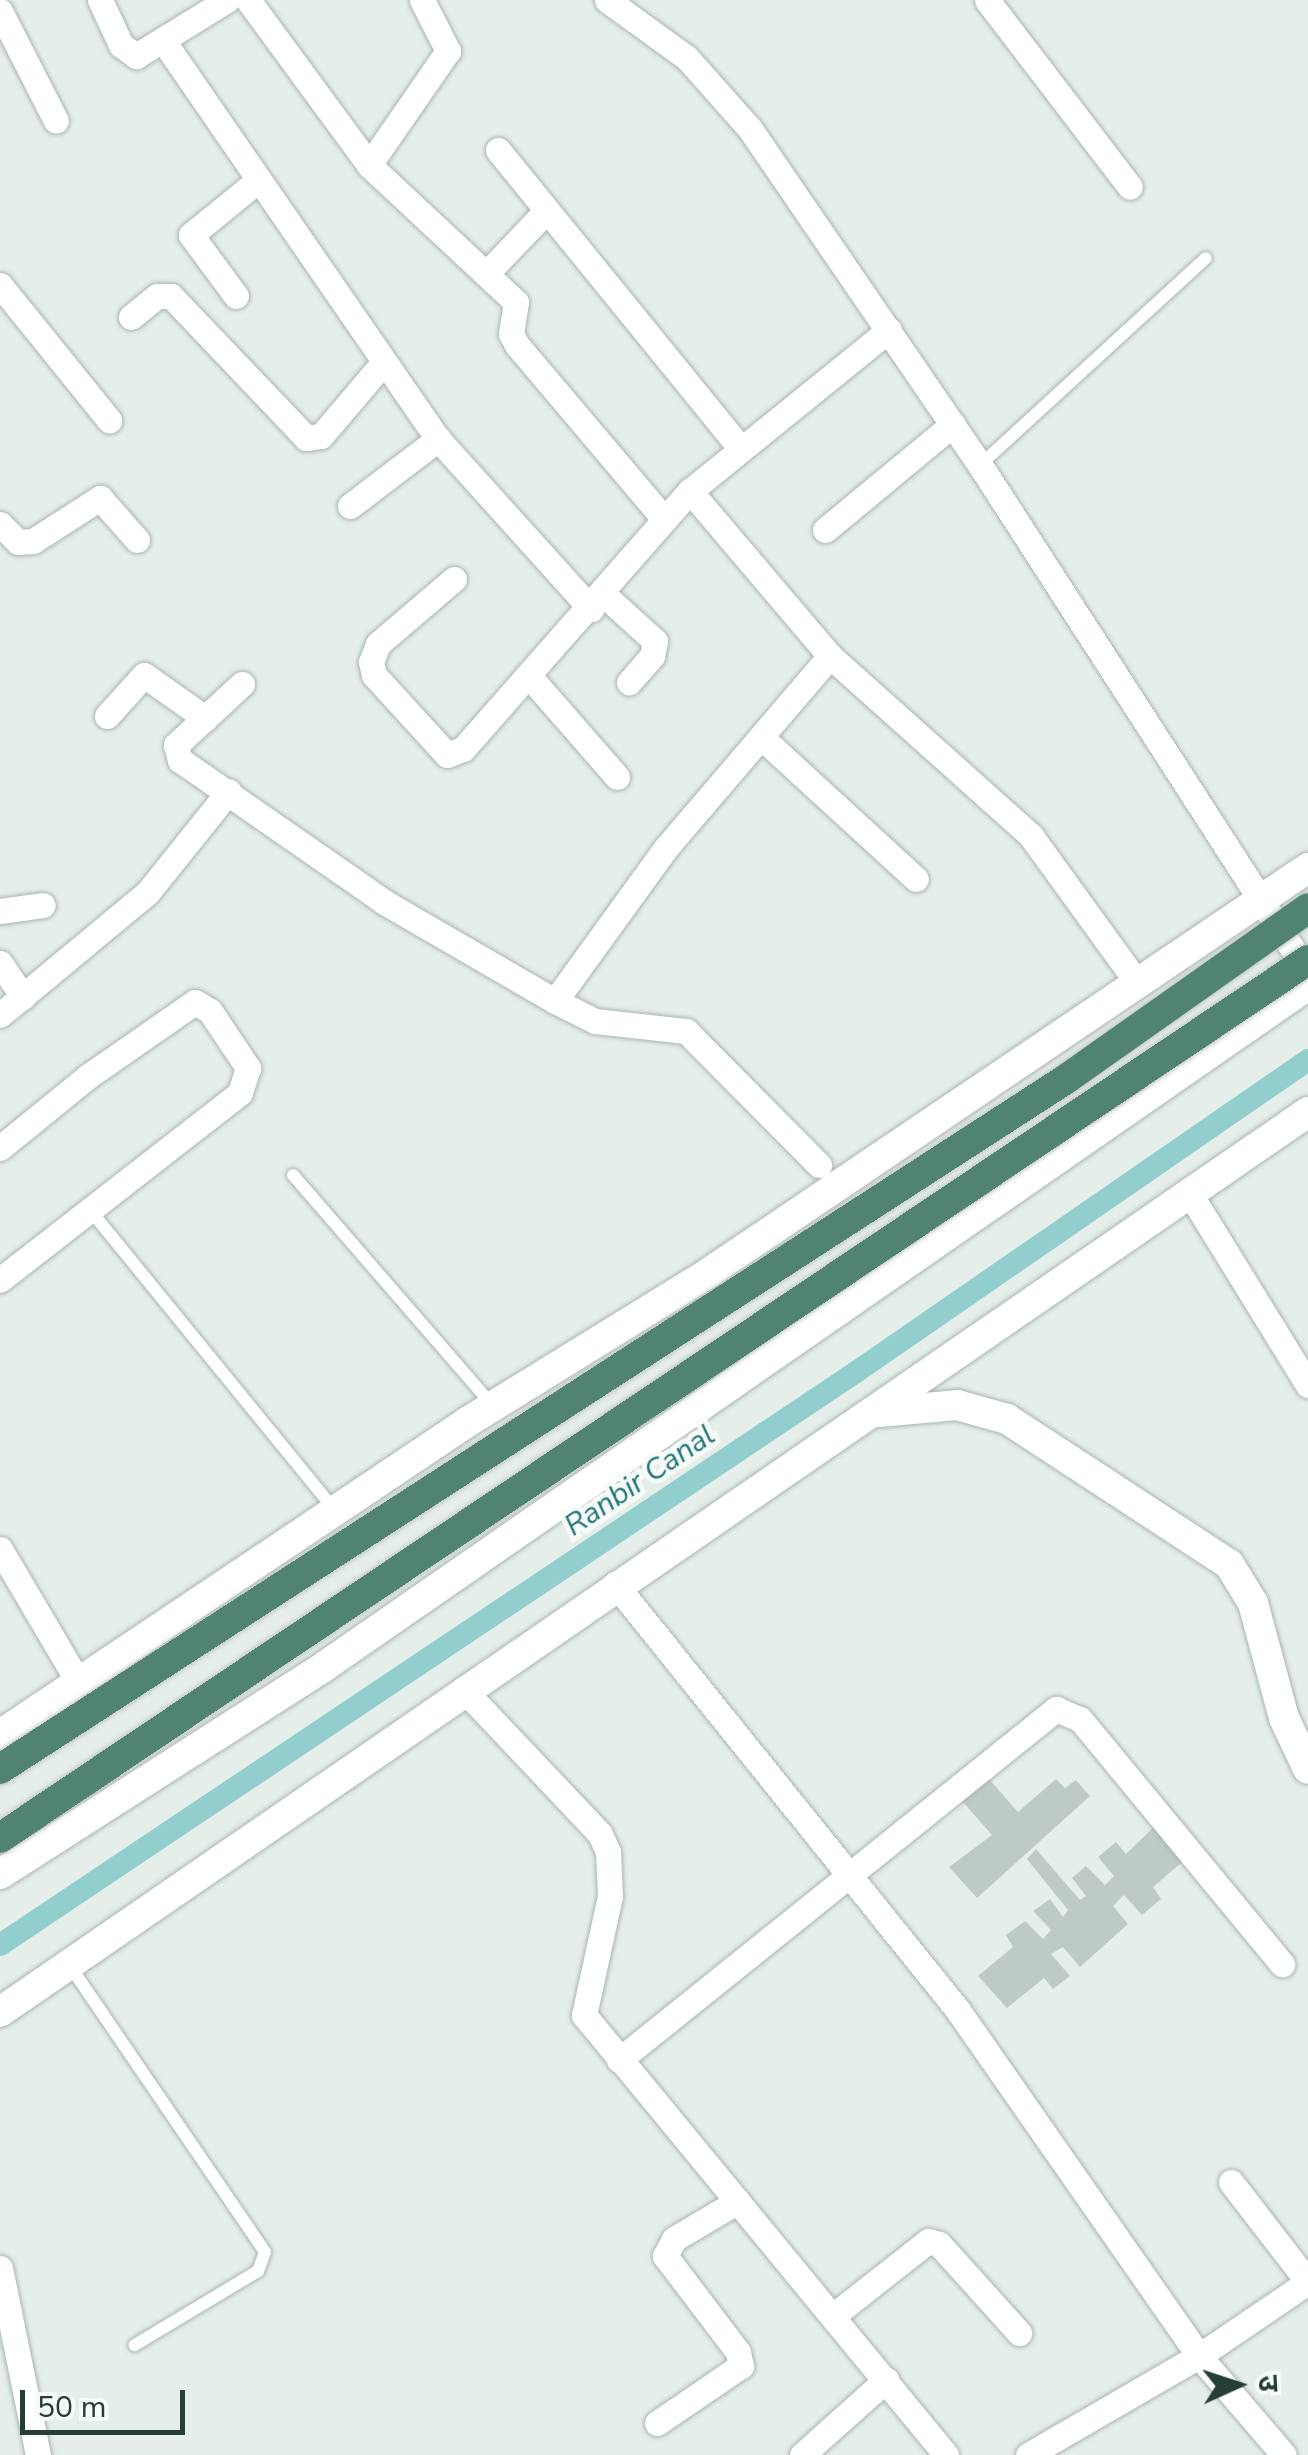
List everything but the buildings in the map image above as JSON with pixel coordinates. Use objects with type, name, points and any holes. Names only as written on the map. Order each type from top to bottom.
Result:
[{"type":"highway","points":[[0,1769],[1066,1079],[1308,908]]},
{"type":"highway","points":[[0,1838],[1308,960]]},
{"type":"street","points":[[100,0],[130,54],[164,42],[227,0]]},
{"type":"street","points":[[248,0],[369,165],[518,306],[511,334],[517,345],[664,520]]},
{"type":"street","points":[[369,165],[448,51],[422,0]]},
{"type":"street","points":[[607,0],[687,58],[750,129],[980,465],[1308,973]]},
{"type":"street","points":[[987,0],[1130,187]]},
{"type":"street","points":[[0,11],[56,120]]},
{"type":"street","points":[[164,42],[256,182],[438,439],[597,602],[655,641],[652,656],[629,682]]},
{"type":"street","points":[[498,150],[740,448]]},
{"type":"street","points":[[236,296],[191,235],[256,182]]},
{"type":"street","points":[[486,274],[547,210]]},
{"type":"street","points":[[0,285],[109,420]]},
{"type":"street","points":[[131,317],[156,296],[171,296],[306,438],[321,436],[382,364]]},
{"type":"street","points":[[454,580],[378,644],[370,662],[374,675],[447,755],[463,749],[597,602],[690,491],[888,330]]},
{"type":"street","points":[[824,530],[952,424]]},
{"type":"street","points":[[350,506],[438,439]]},
{"type":"street","points":[[690,491],[830,656],[1031,836],[1130,974]]},
{"type":"street","points":[[0,524],[18,542],[33,541],[100,498],[137,540]]},
{"type":"street","points":[[555,1001],[666,850],[830,656]]},
{"type":"street","points":[[108,716],[144,675],[204,718]]},
{"type":"street","points":[[530,676],[617,776]]},
{"type":"street","points":[[242,684],[175,750],[384,902],[555,1001],[596,1021],[686,1031],[819,1165]]},
{"type":"street","points":[[761,737],[916,879]]},
{"type":"street","points":[[0,1015],[148,892],[229,791]]},
{"type":"street","points":[[0,1735],[493,1406],[710,1272],[1308,868]]},
{"type":"street","points":[[0,911],[42,906]]},
{"type":"street","points":[[0,963],[23,997]]},
{"type":"street","points":[[0,1874],[326,1666],[1308,985]]},
{"type":"street","points":[[0,1148],[188,1005],[202,1004],[248,1068],[248,1081],[0,1280]]},
{"type":"street","points":[[0,2012],[616,1584],[876,1412],[1308,1112]]},
{"type":"street","points":[[1190,1194],[1308,1385]]},
{"type":"street","points":[[876,1412],[957,1405],[1007,1419],[1229,1564],[1253,1603],[1284,1718],[1308,1769]]},
{"type":"street","points":[[0,1549],[79,1683]]},
{"type":"street","points":[[616,1584],[968,2025],[1199,2356],[1284,2455]]},
{"type":"street","points":[[463,1690],[600,1834],[608,1852],[610,1896],[583,2002],[584,2015],[946,2455]]},
{"type":"street","points":[[619,2060],[1047,1714],[1062,1708],[1080,1719],[1282,1964]]},
{"type":"street","points":[[1028,2455],[1199,2356],[1308,2282],[1230,2182]]},
{"type":"street","points":[[657,2423],[741,2366],[738,2352],[665,2256],[674,2239],[738,2201]]},
{"type":"street","points":[[834,2315],[928,2241],[939,2244],[1019,2332]]},
{"type":"street","points":[[0,2268],[38,2455]]},
{"type":"street","points":[[802,2455],[886,2380]]},
{"type":"lane","points":[[980,465],[1206,258]]},
{"type":"lane","points":[[293,1175],[493,1406]]},
{"type":"lane","points":[[90,1210],[336,1511]]},
{"type":"lane","points":[[68,1964],[265,2252],[258,2270],[135,2344]]},
{"type":"waterway","name":"Ranbir Canal","points":[[0,1945],[859,1370],[1308,1060]]}]
